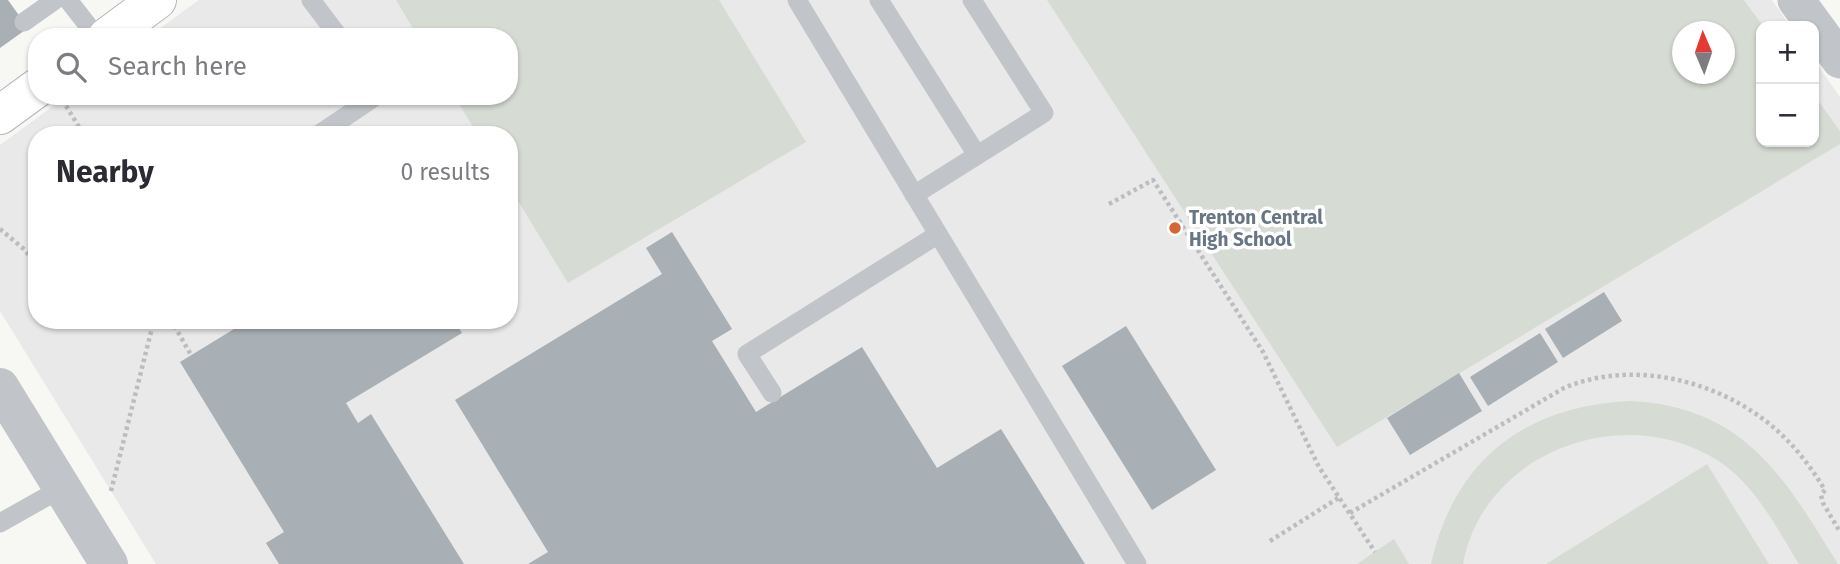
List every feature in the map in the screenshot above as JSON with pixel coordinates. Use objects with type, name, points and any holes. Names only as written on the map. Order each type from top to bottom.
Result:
[{"type":"main road","points":[[119,28],[157,0]]},
{"type":"main road","points":[[0,115],[28,105]]},
{"type":"street","points":[[1796,0],[1840,60]]},
{"type":"street","points":[[0,387],[109,564]]},
{"type":"lane","points":[[24,22],[55,0]]},
{"type":"lane","points":[[68,0],[90,28]]},
{"type":"lane","points":[[312,0],[332,28]]},
{"type":"lane","points":[[797,0],[1137,564]]},
{"type":"lane","points":[[879,0],[977,155]]},
{"type":"lane","points":[[914,195],[1044,113],[972,0]]},
{"type":"lane","points":[[331,126],[363,105]]},
{"type":"lane","points":[[772,393],[747,354],[937,235]]},
{"type":"lane","points":[[0,523],[62,488]]},
{"type":"path","points":[[58,105],[76,126]]},
{"type":"path","points":[[1109,204],[1153,180],[1263,352],[1319,467],[1375,552]]},
{"type":"path","points":[[0,229],[28,254]]},
{"type":"path","points":[[111,491],[151,329]]},
{"type":"path","points":[[177,329],[191,355]]},
{"type":"path","points":[[1350,513],[1564,387],[1588,377],[1624,374],[1665,378],[1717,392],[1754,413],[1786,438],[1811,468],[1825,490],[1822,495],[1823,503],[1840,532]]},
{"type":"path","points":[[1270,541],[1339,498]]},
{"type":"shaded area","name":"Trenton Central High School","points":[[199,0],[1772,0],[1787,21],[1756,21],[1756,147],[1819,147],[1819,67],[1840,97],[1840,564],[156,564],[0,311],[0,145],[55,105],[518,105],[518,28],[160,28]]},
{"type":"shaded area","points":[[396,0],[719,0],[806,142],[568,283],[518,201],[518,126],[472,126],[460,105],[518,105],[518,28],[413,28]]},
{"type":"shaded area","points":[[1047,0],[1744,0],[1759,21],[1756,21],[1756,147],[1819,147],[1819,102],[1840,131],[1840,144],[1337,447]]},
{"type":"shaded area","points":[[1631,401],[1670,406],[1704,417],[1732,432],[1757,452],[1779,476],[1838,564],[1799,564],[1764,507],[1743,481],[1730,470],[1717,460],[1680,443],[1641,435],[1601,437],[1563,447],[1528,466],[1498,492],[1476,525],[1463,564],[1431,564],[1442,527],[1457,495],[1477,468],[1500,445],[1528,427],[1559,414],[1593,405]]},
{"type":"shaded area","points":[[1707,464],[1769,564],[1546,564]]},
{"type":"shaded area","points":[[1394,539],[1409,564],[1357,564]]},
{"type":"building","points":[[0,0],[8,0],[28,28],[0,48]]},
{"type":"building","points":[[672,232],[732,329],[712,341],[756,412],[862,347],[937,468],[1001,429],[1085,564],[528,564],[548,552],[455,400],[662,274],[646,248]]},
{"type":"building","points":[[1604,292],[1622,321],[1563,358],[1545,329]]},
{"type":"building","points":[[1126,326],[1216,470],[1152,510],[1062,366]]},
{"type":"building","points":[[234,329],[460,329],[462,333],[346,403],[358,423],[371,414],[464,564],[279,564],[266,543],[284,532],[180,362]]},
{"type":"building","points":[[1540,333],[1558,362],[1488,406],[1470,377]]},
{"type":"building","points":[[1459,373],[1482,411],[1410,455],[1387,418]]},
{"type":"place","name":"Trenton Central High School","points":[[1175,228]]}]
